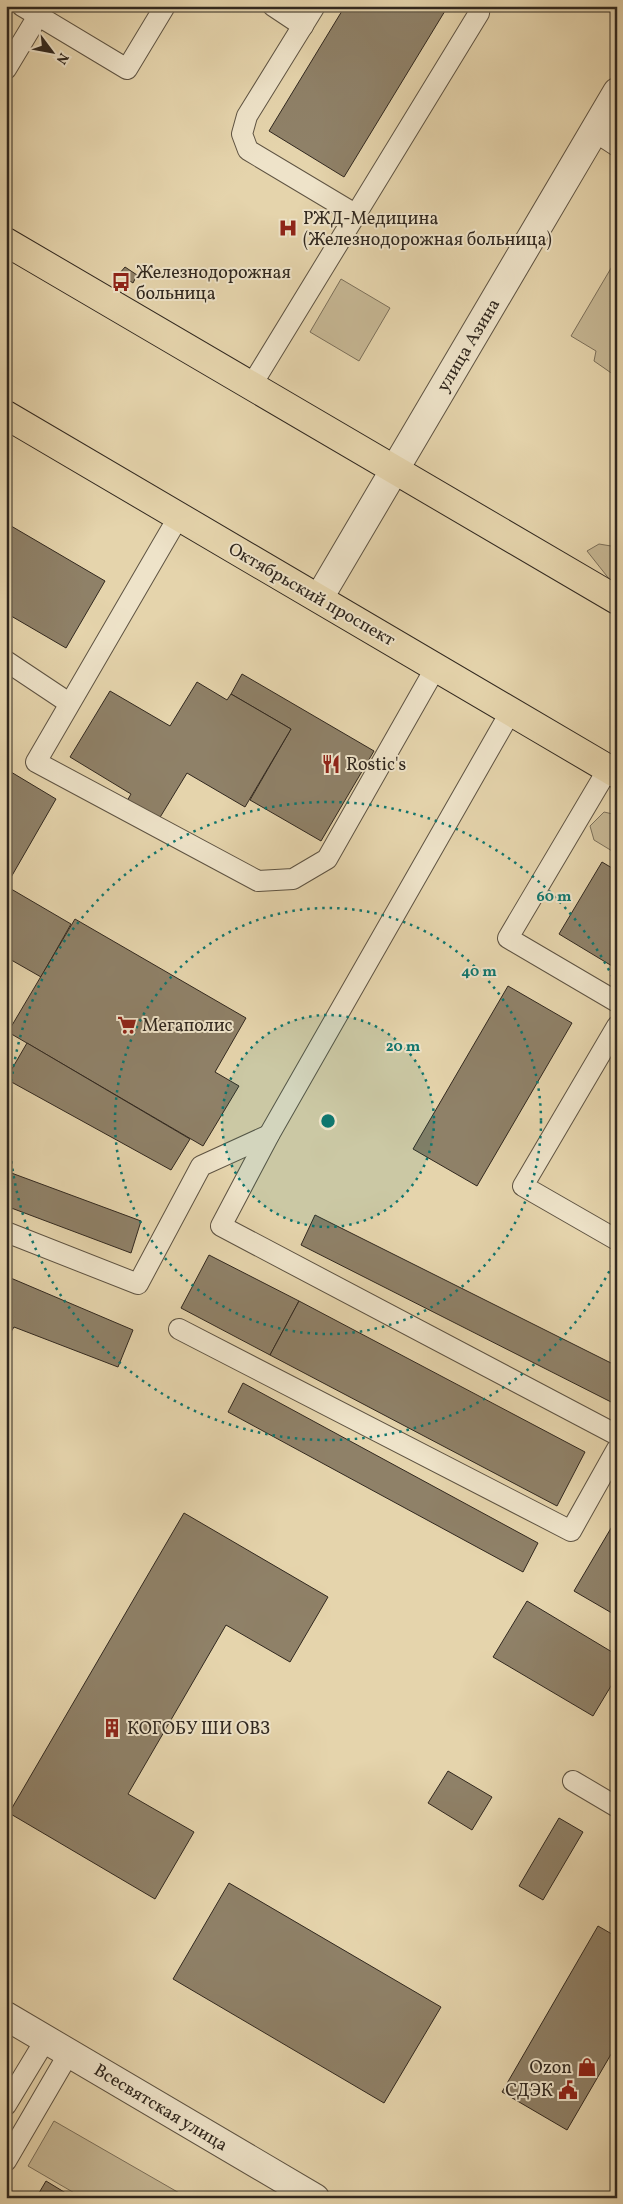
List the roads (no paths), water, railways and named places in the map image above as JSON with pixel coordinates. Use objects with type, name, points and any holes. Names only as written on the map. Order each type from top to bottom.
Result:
[{"type":"main road","points":[[6,242],[617,600]]},
{"type":"main road","name":"Октябрьский проспект","points":[[6,415],[612,771]]},
{"type":"street","name":"улица Азина","points":[[319,598],[617,92]]},
{"type":"street","name":"Всесвятская улица","points":[[6,2016],[315,2198]]},
{"type":"lane","points":[[6,69],[30,11],[127,68],[165,6]]},
{"type":"lane","points":[[273,6],[303,26]]},
{"type":"lane","points":[[315,6],[247,116],[242,134],[248,150],[355,214]]},
{"type":"lane","points":[[251,386],[479,13],[480,6]]},
{"type":"lane","points":[[594,131],[617,146]]},
{"type":"lane","points":[[180,516],[36,762],[258,881],[293,879],[327,859],[436,667]]},
{"type":"lane","points":[[6,661],[29,674],[70,703]]},
{"type":"lane","points":[[511,711],[270,1135],[221,1226],[617,1435]]},
{"type":"lane","points":[[612,771],[508,938],[617,1002]]},
{"type":"lane","points":[[617,1026],[523,1186],[617,1240]]},
{"type":"lane","points":[[6,1232],[138,1284],[201,1166],[270,1135]]},
{"type":"lane","points":[[179,1329],[571,1531],[617,1449]]},
{"type":"lane","points":[[573,1781],[617,1807]]},
{"type":"lane","points":[[6,2105],[46,2039]]},
{"type":"lane","points":[[6,2160],[70,2053]]},
{"type":"place","name":"РЖД-Медицина (Железнодорожная больница)","points":[[288,228]]},
{"type":"place","name":"Железнодорожная больница","points":[[121,282]]},
{"type":"place","name":"Rostiс's","points":[[331,764]]},
{"type":"place","name":"Мегаполис","points":[[127,1025]]},
{"type":"place","name":"КОГОБУ ШИ ОВЗ","points":[[112,1728]]},
{"type":"place","name":"Ozon","points":[[587,2067]]},
{"type":"place","name":"СДЭК","points":[[568,2090]]}]
